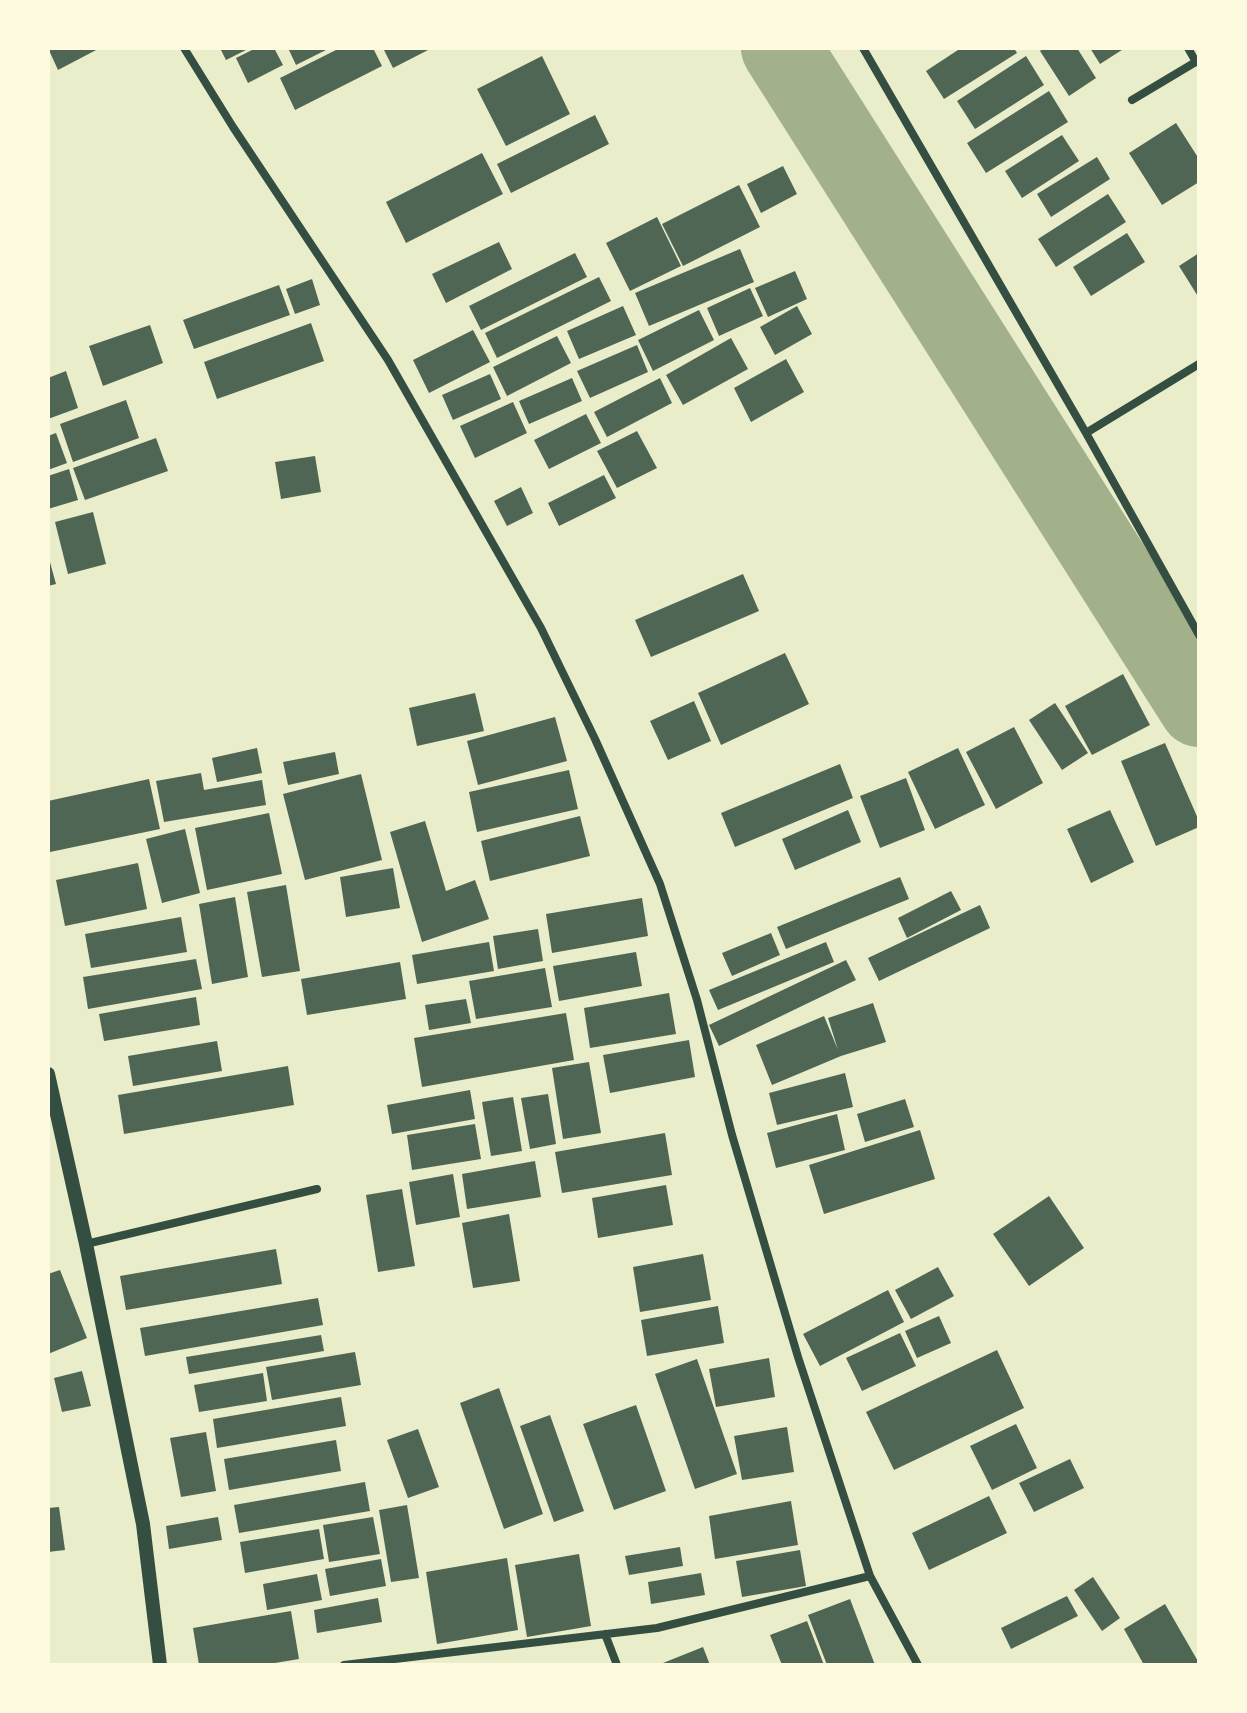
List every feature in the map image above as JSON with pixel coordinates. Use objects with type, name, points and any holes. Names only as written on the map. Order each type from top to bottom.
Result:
[{"type":"street","points":[[184,48],[388,360],[541,628],[595,739],[660,884],[697,1000],[732,1135],[798,1357],[870,1576],[918,1665]]},
{"type":"street","points":[[863,48],[1199,635]]},
{"type":"street","points":[[1132,100],[1198,61],[1188,48]]},
{"type":"street","points":[[1086,433],[1199,364]]},
{"type":"street","points":[[48,1074],[143,1524],[160,1665]]},
{"type":"street","points":[[86,1244],[317,1189]]},
{"type":"street","points":[[344,1665],[657,1628],[870,1576]]},
{"type":"street","points":[[605,1634],[617,1665]]},
{"type":"building","points":[[48,48],[100,48],[58,70]]},
{"type":"building","points":[[220,48],[250,48],[226,60]]},
{"type":"building","points":[[256,48],[274,48],[283,65],[248,83],[236,58]]},
{"type":"building","points":[[288,48],[330,48],[296,65]]},
{"type":"building","points":[[340,48],[373,48],[382,66],[295,110],[280,78]]},
{"type":"building","points":[[383,48],[432,48],[393,68]]},
{"type":"building","points":[[961,48],[1014,48],[1017,53],[944,99],[926,71]]},
{"type":"building","points":[[1044,48],[1077,48],[1096,78],[1069,96],[1040,51]]},
{"type":"building","points":[[1090,48],[1125,48],[1100,64]]},
{"type":"building","points":[[542,56],[570,114],[506,146],[477,89]]},
{"type":"building","points":[[1026,56],[1044,85],[975,129],[957,101]]},
{"type":"building","points":[[1049,91],[1068,122],[986,173],[967,143]]},
{"type":"building","points":[[595,115],[609,144],[511,193],[497,164]]},
{"type":"building","points":[[1176,123],[1199,159],[1199,182],[1162,205],[1129,153]]},
{"type":"building","points":[[1062,135],[1079,161],[1022,198],[1005,171]]},
{"type":"building","points":[[482,153],[503,194],[406,243],[386,202]]},
{"type":"building","points":[[1097,157],[1110,179],[1051,217],[1037,194]]},
{"type":"building","points":[[783,166],[797,194],[761,213],[747,184]]},
{"type":"building","points":[[739,185],[760,227],[683,266],[662,224]]},
{"type":"building","points":[[1108,194],[1126,222],[1056,267],[1038,239]]},
{"type":"building","points":[[657,217],[681,266],[630,291],[606,243]]},
{"type":"building","points":[[1127,233],[1145,262],[1091,296],[1073,267]]},
{"type":"building","points":[[499,242],[512,269],[446,303],[432,274]]},
{"type":"building","points":[[740,249],[754,282],[649,326],[635,293]]},
{"type":"building","points":[[575,253],[587,277],[481,330],[469,306]]},
{"type":"building","points":[[1199,253],[1199,298],[1179,266]]},
{"type":"building","points":[[795,271],[807,299],[768,317],[755,288]]},
{"type":"building","points":[[599,277],[611,301],[497,358],[485,333]]},
{"type":"building","points":[[312,279],[320,305],[295,314],[286,289]]},
{"type":"building","points":[[279,285],[290,315],[194,349],[183,320]]},
{"type":"building","points":[[750,288],[763,316],[719,336],[707,308]]},
{"type":"building","points":[[623,306],[636,335],[579,359],[567,331]]},
{"type":"building","points":[[797,306],[812,334],[775,355],[760,327]]},
{"type":"building","points":[[699,310],[714,340],[653,371],[638,340]]},
{"type":"building","points":[[311,323],[324,361],[217,399],[204,362]]},
{"type":"building","points":[[150,325],[163,363],[103,386],[89,346]]},
{"type":"building","points":[[473,330],[490,362],[429,393],[413,360]]},
{"type":"building","points":[[557,336],[571,363],[507,396],[493,367]]},
{"type":"building","points":[[731,338],[748,369],[683,405],[666,375]]},
{"type":"building","points":[[637,345],[648,372],[590,398],[577,371]]},
{"type":"building","points":[[786,359],[804,392],[751,422],[734,388]]},
{"type":"building","points":[[66,371],[78,408],[48,419],[48,378]]},
{"type":"building","points":[[490,374],[501,399],[453,420],[442,395]]},
{"type":"building","points":[[572,378],[582,401],[529,424],[519,401]]},
{"type":"building","points":[[660,378],[672,403],[607,437],[594,412]]},
{"type":"building","points":[[126,400],[139,438],[73,462],[60,424]]},
{"type":"building","points":[[513,402],[527,433],[475,458],[460,426]]},
{"type":"building","points":[[586,414],[601,443],[549,469],[534,440]]},
{"type":"building","points":[[637,431],[657,468],[617,488],[597,451]]},
{"type":"building","points":[[56,433],[67,463],[48,470],[48,436]]},
{"type":"building","points":[[156,438],[168,471],[85,500],[73,468]]},
{"type":"building","points":[[315,456],[321,492],[281,499],[275,462]]},
{"type":"building","points":[[69,469],[78,500],[48,509],[48,476]]},
{"type":"building","points":[[604,475],[616,498],[559,526],[548,503]]},
{"type":"building","points":[[521,487],[533,513],[507,526],[494,501]]},
{"type":"building","points":[[93,512],[106,564],[68,574],[55,522]]},
{"type":"building","points":[[48,555],[56,584],[48,586]]},
{"type":"building","points":[[743,574],[759,611],[651,657],[635,620]]},
{"type":"building","points":[[785,653],[809,704],[721,745],[698,693]]},
{"type":"building","points":[[1123,674],[1150,725],[1092,755],[1065,706]]},
{"type":"building","points":[[475,693],[484,731],[417,746],[409,708]]},
{"type":"building","points":[[694,701],[711,741],[668,760],[650,721]]},
{"type":"building","points":[[1055,703],[1088,753],[1062,770],[1029,720]]},
{"type":"building","points":[[555,717],[567,761],[478,785],[467,741]]},
{"type":"building","points":[[1014,727],[1043,783],[996,809],[966,752]]},
{"type":"building","points":[[1165,743],[1199,827],[1156,846],[1121,761]]},
{"type":"building","points":[[257,748],[262,773],[217,782],[212,758]]},
{"type":"building","points":[[958,748],[985,805],[935,829],[908,772]]},
{"type":"building","points":[[335,752],[339,774],[288,785],[283,762]]},
{"type":"building","points":[[840,764],[853,798],[735,847],[721,813]]},
{"type":"building","points":[[569,770],[578,809],[477,832],[469,792]]},
{"type":"building","points":[[201,773],[204,790],[262,780],[266,805],[164,822],[156,781]]},
{"type":"building","points":[[361,774],[382,860],[305,880],[283,794]]},
{"type":"building","points":[[906,778],[925,830],[880,848],[860,796]]},
{"type":"building","points":[[149,779],[160,829],[50,852],[48,801]]},
{"type":"building","points":[[848,810],[861,842],[795,870],[782,839]]},
{"type":"building","points":[[1110,810],[1134,862],[1091,883],[1067,829]]},
{"type":"building","points":[[269,813],[282,874],[207,890],[195,828]]},
{"type":"building","points":[[580,816],[590,856],[490,881],[481,841]]},
{"type":"building","points":[[425,821],[446,891],[475,880],[489,919],[422,942],[390,832]]},
{"type":"building","points":[[185,829],[200,893],[162,903],[146,839]]},
{"type":"building","points":[[138,863],[147,909],[65,926],[56,880]]},
{"type":"building","points":[[393,868],[400,908],[346,917],[340,877]]},
{"type":"building","points":[[900,877],[909,899],[786,949],[777,927]]},
{"type":"building","points":[[286,885],[300,971],[262,977],[247,892]]},
{"type":"building","points":[[951,891],[961,910],[907,938],[898,918]]},
{"type":"building","points":[[235,897],[248,977],[212,984],[199,904]]},
{"type":"building","points":[[642,898],[648,936],[552,953],[546,914]]},
{"type":"building","points":[[980,905],[990,928],[879,981],[868,958]]},
{"type":"building","points":[[181,917],[187,952],[91,968],[85,934]]},
{"type":"building","points":[[538,929],[543,961],[498,969],[493,936]]},
{"type":"building","points":[[771,933],[780,955],[732,976],[722,953]]},
{"type":"building","points":[[489,942],[494,971],[417,984],[412,955]]},
{"type":"building","points":[[826,942],[834,962],[718,1010],[709,990]]},
{"type":"building","points":[[636,952],[642,986],[559,1001],[553,966]]},
{"type":"building","points":[[196,959],[202,989],[88,1009],[83,977]]},
{"type":"building","points":[[846,960],[856,980],[719,1046],[709,1025]]},
{"type":"building","points":[[400,962],[406,999],[307,1015],[301,979]]},
{"type":"building","points":[[545,968],[552,1007],[476,1019],[469,981]]},
{"type":"building","points":[[669,993],[676,1034],[590,1048],[584,1008]]},
{"type":"building","points":[[196,997],[200,1025],[104,1041],[99,1014]]},
{"type":"building","points":[[466,999],[471,1023],[429,1030],[425,1005]]},
{"type":"building","points":[[873,1003],[886,1042],[841,1056],[772,1085],[756,1045],[824,1016],[838,1050],[828,1018]]},
{"type":"building","points":[[566,1013],[574,1060],[422,1087],[414,1038]]},
{"type":"building","points":[[689,1040],[695,1077],[610,1093],[603,1055]]},
{"type":"building","points":[[217,1041],[222,1071],[133,1086],[128,1056]]},
{"type":"building","points":[[589,1062],[601,1133],[563,1139],[552,1068]]},
{"type":"building","points":[[288,1066],[294,1105],[124,1134],[118,1095]]},
{"type":"building","points":[[845,1073],[853,1107],[777,1125],[769,1093]]},
{"type":"building","points":[[470,1090],[475,1119],[392,1134],[387,1105]]},
{"type":"building","points":[[548,1094],[556,1144],[530,1149],[521,1098]]},
{"type":"building","points":[[513,1097],[522,1151],[491,1156],[482,1102]]},
{"type":"building","points":[[905,1099],[914,1127],[865,1142],[857,1114]]},
{"type":"building","points":[[837,1114],[845,1150],[776,1168],[767,1133]]},
{"type":"building","points":[[475,1124],[481,1159],[412,1170],[407,1135]]},
{"type":"building","points":[[920,1130],[935,1179],[824,1214],[809,1165]]},
{"type":"building","points":[[665,1133],[672,1175],[562,1193],[555,1152]]},
{"type":"building","points":[[535,1161],[541,1197],[467,1209],[462,1174]]},
{"type":"building","points":[[453,1174],[460,1217],[416,1225],[409,1182]]},
{"type":"building","points":[[666,1185],[673,1225],[598,1238],[592,1198]]},
{"type":"building","points":[[402,1189],[415,1266],[378,1272],[366,1195]]},
{"type":"building","points":[[1049,1196],[1084,1248],[1029,1286],[993,1234]]},
{"type":"building","points":[[509,1214],[520,1281],[473,1288],[462,1223]]},
{"type":"building","points":[[276,1249],[282,1284],[126,1310],[120,1276]]},
{"type":"building","points":[[703,1254],[711,1300],[640,1312],[633,1267]]},
{"type":"building","points":[[938,1267],[954,1296],[911,1319],[895,1290]]},
{"type":"building","points":[[60,1270],[87,1338],[48,1354],[48,1274]]},
{"type":"building","points":[[888,1290],[904,1322],[820,1366],[803,1334]]},
{"type":"building","points":[[318,1298],[323,1325],[145,1356],[140,1328]]},
{"type":"building","points":[[718,1306],[724,1343],[647,1356],[641,1320]]},
{"type":"building","points":[[939,1316],[951,1343],[917,1358],[905,1331]]},
{"type":"building","points":[[900,1333],[916,1366],[862,1391],[846,1358]]},
{"type":"building","points":[[321,1335],[324,1351],[189,1374],[186,1357]]},
{"type":"building","points":[[997,1350],[1024,1408],[894,1470],[866,1412]]},
{"type":"building","points":[[355,1352],[361,1385],[272,1400],[266,1367]]},
{"type":"building","points":[[769,1358],[775,1397],[716,1407],[709,1369]]},
{"type":"building","points":[[697,1359],[737,1474],[695,1489],[655,1374]]},
{"type":"building","points":[[82,1371],[91,1406],[62,1412],[54,1378]]},
{"type":"building","points":[[263,1373],[267,1401],[199,1412],[194,1385]]},
{"type":"building","points":[[499,1388],[543,1514],[504,1529],[460,1403]]},
{"type":"building","points":[[341,1397],[346,1426],[217,1448],[213,1419]]},
{"type":"building","points":[[636,1405],[666,1491],[614,1510],[583,1424]]},
{"type":"building","points":[[550,1415],[584,1511],[554,1522],[520,1426]]},
{"type":"building","points":[[1016,1424],[1037,1468],[992,1490],[970,1446]]},
{"type":"building","points":[[787,1427],[794,1472],[742,1480],[734,1436]]},
{"type":"building","points":[[418,1429],[439,1487],[408,1498],[387,1440]]},
{"type":"building","points":[[206,1432],[216,1491],[181,1497],[170,1438]]},
{"type":"building","points":[[336,1440],[341,1471],[229,1490],[224,1459]]},
{"type":"building","points":[[1070,1459],[1084,1488],[1034,1512],[1019,1483]]},
{"type":"building","points":[[365,1482],[370,1511],[239,1533],[234,1505]]},
{"type":"building","points":[[989,1496],[1007,1533],[929,1570],[912,1533]]},
{"type":"building","points":[[791,1501],[798,1545],[715,1559],[709,1516]]},
{"type":"building","points":[[407,1505],[419,1578],[391,1582],[379,1510]]},
{"type":"building","points":[[59,1507],[65,1550],[48,1552],[48,1508]]},
{"type":"building","points":[[218,1517],[222,1540],[169,1549],[166,1526]]},
{"type":"building","points":[[373,1517],[380,1554],[329,1562],[323,1525]]},
{"type":"building","points":[[319,1529],[324,1559],[245,1573],[240,1542]]},
{"type":"building","points":[[680,1547],[683,1566],[629,1575],[625,1556]]},
{"type":"building","points":[[800,1550],[806,1586],[742,1597],[736,1561]]},
{"type":"building","points":[[579,1554],[591,1626],[527,1637],[515,1565]]},
{"type":"building","points":[[507,1558],[518,1630],[437,1644],[426,1572]]},
{"type":"building","points":[[381,1559],[386,1586],[330,1596],[325,1569]]},
{"type":"building","points":[[701,1573],[705,1595],[651,1604],[648,1582]]},
{"type":"building","points":[[317,1574],[322,1600],[267,1610],[263,1584]]},
{"type":"building","points":[[1093,1577],[1120,1618],[1102,1631],[1074,1590]]},
{"type":"building","points":[[1067,1596],[1078,1616],[1011,1649],[1001,1628]]},
{"type":"building","points":[[378,1598],[382,1622],[317,1633],[314,1610]]},
{"type":"building","points":[[850,1599],[875,1665],[827,1665],[808,1615]]},
{"type":"building","points":[[1165,1604],[1199,1665],[1144,1665],[1124,1629]]},
{"type":"building","points":[[291,1611],[299,1659],[263,1665],[199,1665],[193,1628]]},
{"type":"building","points":[[807,1621],[824,1665],[782,1665],[770,1635]]},
{"type":"building","points":[[703,1647],[710,1665],[658,1665]]},
{"type":"waterway","points":[[781,48],[1199,707]]}]
